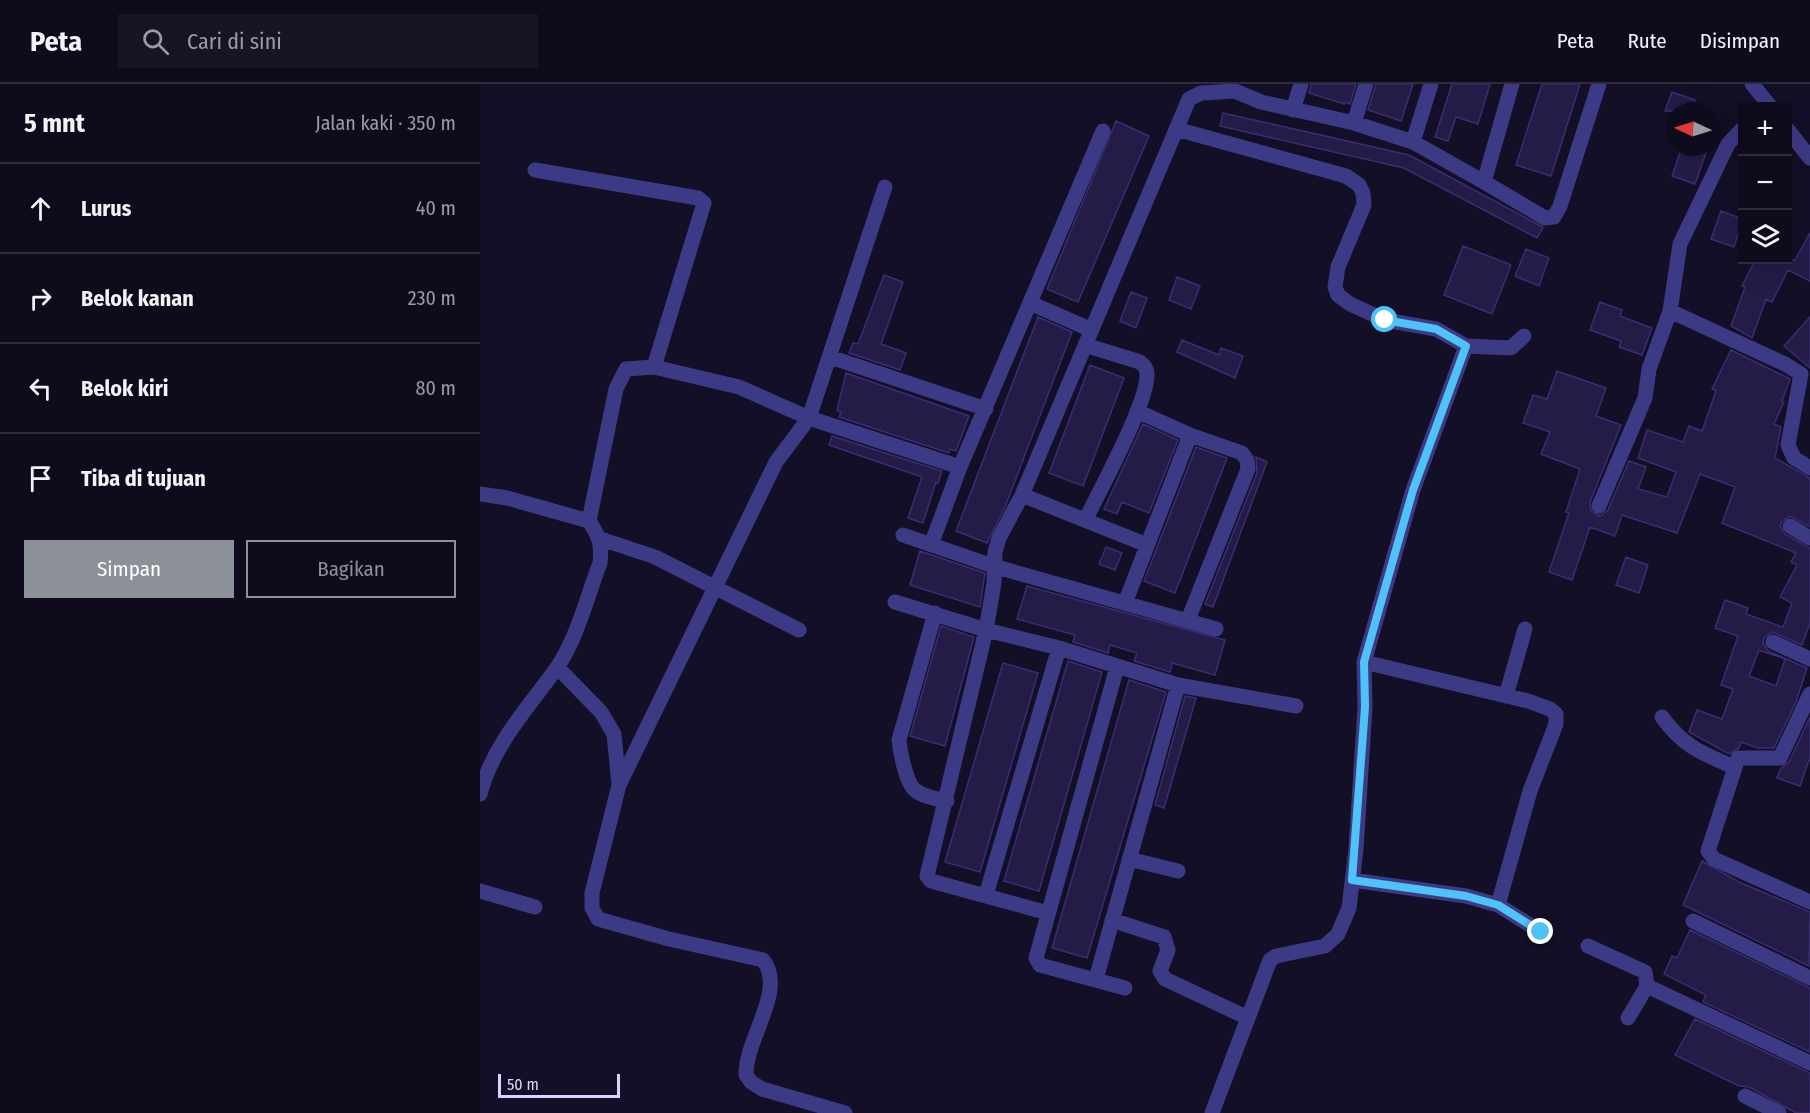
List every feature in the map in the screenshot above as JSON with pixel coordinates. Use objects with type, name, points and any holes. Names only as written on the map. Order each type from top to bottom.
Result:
[{"type":"street","points":[[1293,110],[1301,84]]},
{"type":"street","points":[[1354,123],[1366,84]]},
{"type":"street","points":[[1413,142],[1431,84]]},
{"type":"street","points":[[1484,182],[1512,84]]},
{"type":"street","points":[[1047,913],[931,881],[927,876],[947,801],[986,630],[994,583],[993,566],[999,538],[1022,495],[1189,99],[1194,95],[1236,88],[1245,98],[1354,123],[1413,142],[1545,218],[1554,217],[1560,206],[1599,84]]},
{"type":"street","points":[[1752,84],[1767,102]]},
{"type":"street","points":[[1176,129],[1346,176],[1353,180],[1364,193],[1364,205],[1338,267],[1335,287],[1338,294],[1350,304],[1385,320],[1436,329],[1466,346],[1511,348],[1524,336]]},
{"type":"street","points":[[931,545],[960,467],[1103,131]]},
{"type":"street","points":[[1599,506],[1645,398],[1649,369],[1670,311],[1680,244],[1728,144],[1738,134]]},
{"type":"street","points":[[1792,135],[1810,158]]},
{"type":"street","points":[[535,170],[698,198],[704,203],[654,367]]},
{"type":"street","points":[[845,1113],[762,1089],[751,1082],[746,1075],[753,1036],[769,999],[769,968],[763,960],[669,939],[598,919],[592,908],[592,893],[619,785],[776,462],[809,418],[885,188]]},
{"type":"street","points":[[1030,303],[1092,330]]},
{"type":"street","points":[[1670,311],[1785,364],[1800,374],[1788,445],[1794,458],[1810,468]]},
{"type":"street","points":[[1085,345],[1134,360],[1146,367],[1147,375],[1137,411],[1086,519]]},
{"type":"street","points":[[1212,1113],[1270,960],[1276,956],[1325,946],[1338,934],[1349,908],[1364,718],[1364,662],[1413,490],[1466,346]]},
{"type":"street","points":[[830,357],[986,409]]},
{"type":"street","points":[[589,521],[620,379],[626,369],[654,367],[738,387],[809,418],[960,467]]},
{"type":"street","points":[[1137,411],[1190,435],[1242,453],[1247,460],[1248,469],[1188,620]]},
{"type":"street","points":[[1125,603],[1190,435]]},
{"type":"street","points":[[480,494],[507,498],[589,521],[601,539],[600,563],[557,668],[535,694],[490,760],[480,794]]},
{"type":"street","points":[[1022,495],[1147,545]]},
{"type":"street","points":[[1790,526],[1810,538]]},
{"type":"street","points":[[903,535],[993,566],[1216,629]]},
{"type":"street","points":[[601,539],[655,557],[799,630]]},
{"type":"street","points":[[895,602],[986,630],[1059,648],[1178,685],[1296,706]]},
{"type":"street","points":[[935,613],[899,740],[901,756],[912,788],[926,796],[947,801]]},
{"type":"street","points":[[1506,696],[1525,629]]},
{"type":"street","points":[[1773,642],[1810,659]]},
{"type":"street","points":[[986,896],[1059,648]]},
{"type":"street","points":[[1364,662],[1506,696],[1550,709],[1556,714],[1556,724],[1530,791],[1498,905]]},
{"type":"street","points":[[1117,667],[1036,953],[1040,965],[1096,978],[1125,988]]},
{"type":"street","points":[[557,668],[601,712],[614,734],[619,785]]},
{"type":"street","points":[[1096,978],[1178,685]]},
{"type":"street","points":[[1810,694],[1803,728],[1780,758],[1741,756],[1734,767],[1708,855],[1810,902]]},
{"type":"street","points":[[1662,717],[1683,743],[1697,752],[1734,767]]},
{"type":"street","points":[[1129,859],[1178,871]]},
{"type":"street","points":[[1352,880],[1466,896],[1498,905],[1541,932]]},
{"type":"street","points":[[480,891],[535,907]]},
{"type":"street","points":[[1112,920],[1164,937],[1168,950],[1160,971],[1165,979],[1248,1017]]},
{"type":"street","points":[[1693,921],[1810,978]]},
{"type":"street","points":[[1588,946],[1645,972],[1647,986],[1628,1018]]},
{"type":"street","points":[[1647,986],[1810,1063]]},
{"type":"street","points":[[1745,1095],[1779,1113]]},
{"type":"building","points":[[1311,84],[1356,84],[1350,104],[1344,102],[1344,104],[1309,93]]},
{"type":"building","points":[[1376,84],[1413,84],[1401,121],[1368,110]]},
{"type":"building","points":[[1452,84],[1490,84],[1478,124],[1456,117],[1448,141],[1435,137]]},
{"type":"building","points":[[1542,84],[1580,84],[1551,176],[1516,165]]},
{"type":"building","points":[[1672,92],[1695,100],[1694,102],[1668,102]]},
{"type":"building","points":[[1223,113],[1409,155],[1543,227],[1537,238],[1404,168],[1220,126]]},
{"type":"building","points":[[1116,121],[1149,136],[1078,302],[1047,289]]},
{"type":"building","points":[[1679,156],[1705,156],[1695,184],[1672,176]]},
{"type":"building","points":[[1721,211],[1738,217],[1738,235],[1734,247],[1711,239]]},
{"type":"building","points":[[1810,233],[1810,281],[1788,270],[1772,302],[1766,299],[1752,338],[1731,326],[1745,287],[1742,286],[1753,264],[1792,264],[1792,260],[1795,260]]},
{"type":"building","points":[[1463,246],[1511,265],[1492,314],[1444,295]]},
{"type":"building","points":[[1526,249],[1549,258],[1539,286],[1515,276]]},
{"type":"building","points":[[884,275],[903,282],[881,344],[906,353],[900,370],[849,353],[853,343],[858,344]]},
{"type":"building","points":[[1177,277],[1200,286],[1191,309],[1169,300]]},
{"type":"building","points":[[1131,292],[1147,298],[1136,328],[1120,321]]},
{"type":"building","points":[[1600,302],[1622,310],[1620,316],[1652,328],[1642,355],[1619,347],[1621,341],[1590,330]]},
{"type":"building","points":[[1038,317],[1072,332],[1005,507],[987,543],[956,531]]},
{"type":"building","points":[[1810,317],[1810,368],[1784,346]]},
{"type":"building","points":[[1182,340],[1219,355],[1221,348],[1243,356],[1235,378],[1177,352]]},
{"type":"building","points":[[1731,350],[1790,379],[1782,401],[1784,402],[1774,424],[1781,427],[1775,458],[1810,478],[1810,527],[1790,516],[1782,521],[1780,526],[1785,534],[1810,548],[1810,623],[1802,645],[1773,632],[1764,638],[1763,643],[1768,651],[1807,668],[1796,702],[1774,748],[1758,748],[1741,742],[1739,748],[1729,754],[1689,732],[1697,710],[1722,719],[1733,689],[1721,685],[1738,636],[1715,628],[1725,600],[1748,608],[1746,614],[1783,627],[1792,603],[1780,597],[1797,565],[1791,562],[1796,553],[1722,523],[1735,487],[1700,474],[1677,533],[1622,515],[1615,536],[1590,527],[1572,580],[1549,572],[1569,513],[1566,512],[1580,469],[1541,454],[1550,432],[1523,423],[1533,395],[1547,399],[1557,371],[1606,388],[1596,416],[1621,425],[1590,502],[1591,511],[1600,516],[1608,510],[1629,461],[1646,467],[1638,489],[1667,497],[1676,472],[1638,458],[1647,430],[1683,442],[1689,426],[1702,431],[1716,391],[1712,389]],"holes":[[[1759,650],[1785,659],[1776,686],[1749,676]]]},
{"type":"building","points":[[1090,365],[1124,378],[1083,486],[1049,473]]},
{"type":"building","points":[[846,373],[969,416],[956,451],[950,449],[949,453],[839,417],[841,412],[837,410]]},
{"type":"building","points":[[1143,424],[1178,440],[1149,513],[1122,502],[1117,514],[1104,509]]},
{"type":"building","points":[[832,436],[942,471],[938,483],[936,482],[923,523],[908,518],[922,477],[829,445]]},
{"type":"building","points":[[1196,447],[1227,458],[1175,593],[1144,581]]},
{"type":"building","points":[[1256,457],[1267,462],[1213,607],[1205,604],[1257,473]]},
{"type":"building","points":[[1106,547],[1122,553],[1115,570],[1099,564]]},
{"type":"building","points":[[920,551],[985,573],[980,607],[910,585]]},
{"type":"building","points":[[1626,557],[1648,565],[1639,593],[1616,585]]},
{"type":"building","points":[[1027,586],[1225,640],[1215,675],[1172,663],[1170,672],[1134,661],[1137,653],[1110,645],[1108,653],[1073,642],[1075,635],[1017,619]]},
{"type":"building","points":[[941,626],[974,637],[945,746],[910,736]]},
{"type":"building","points":[[1068,661],[1102,672],[1039,891],[1004,881]]},
{"type":"building","points":[[1003,663],[1038,673],[980,872],[945,862]]},
{"type":"building","points":[[1129,680],[1166,692],[1087,958],[1052,948]]},
{"type":"building","points":[[1185,696],[1196,698],[1164,808],[1155,805]]},
{"type":"building","points":[[1810,717],[1810,757],[1800,786],[1777,778],[1781,768],[1789,762]]},
{"type":"building","points":[[1702,861],[1739,882],[1810,912],[1809,966],[1683,905]]},
{"type":"building","points":[[1690,930],[1810,988],[1810,1052],[1703,1002],[1706,995],[1664,974],[1672,956],[1677,958]]},
{"type":"building","points":[[1695,1019],[1810,1073],[1810,1113],[1796,1113],[1749,1087],[1739,1086],[1675,1055]]},
{"type":"route","points":[[1385,320],[1436,329],[1466,346],[1413,490],[1364,662],[1365,707],[1352,880],[1466,896],[1498,905],[1541,932]]}]
